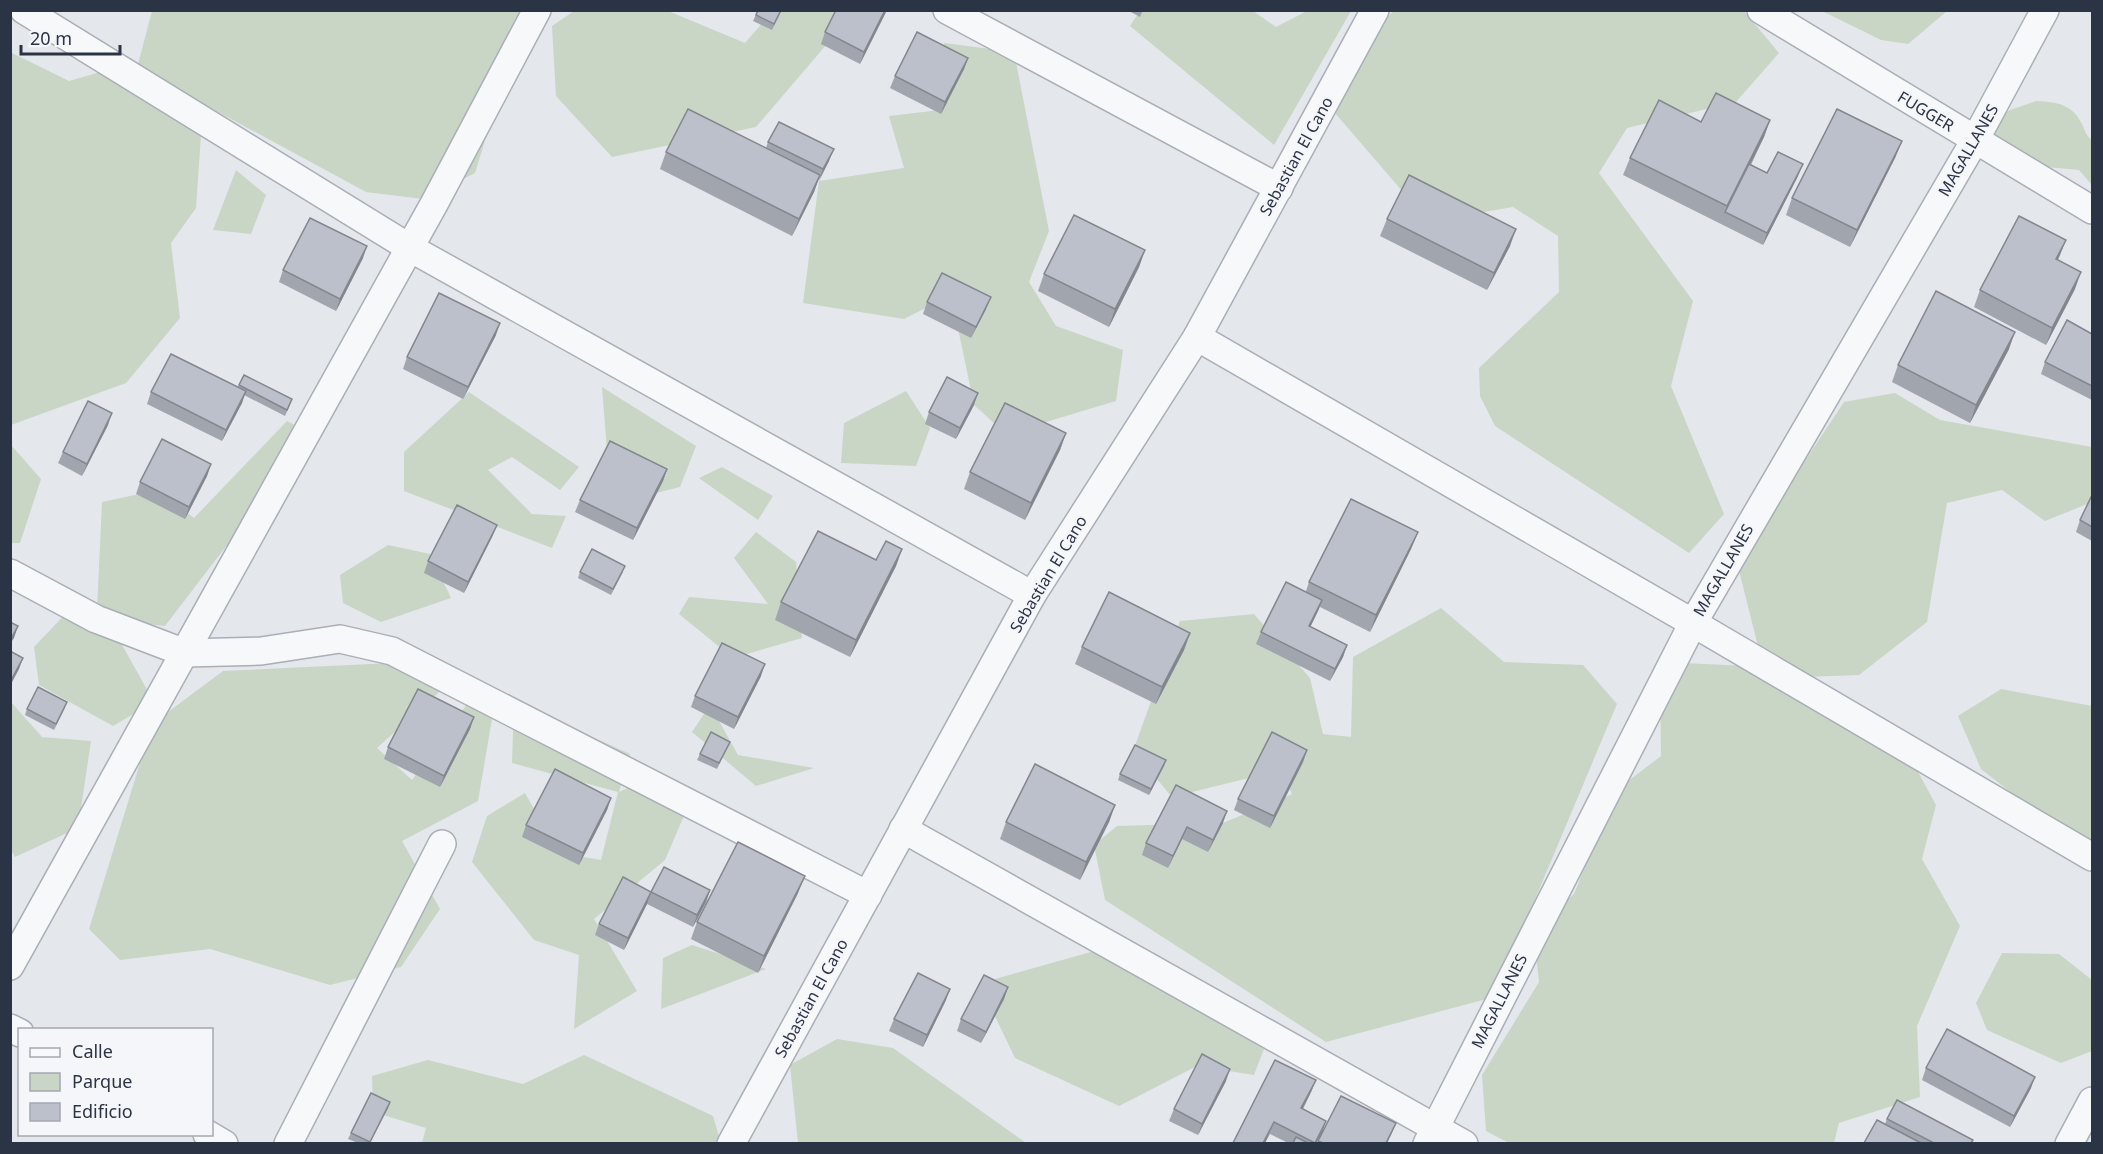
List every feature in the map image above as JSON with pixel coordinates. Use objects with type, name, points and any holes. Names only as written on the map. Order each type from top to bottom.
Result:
[{"type":"street","points":[[24,10],[410,248],[1032,595]]},
{"type":"street","points":[[10,966],[410,248],[537,10]]},
{"type":"street","points":[[947,10],[1278,188]]},
{"type":"street","name":"Sebastian El Cano","points":[[731,1143],[1032,595],[1197,337],[1375,10]]},
{"type":"street","name":"FUGGER","points":[[1761,10],[2092,210]]},
{"type":"street","name":"MAGALLANES","points":[[1431,1136],[1693,623],[1975,140],[2045,10]]},
{"type":"street","points":[[1197,337],[1693,623],[2092,857]]},
{"type":"street","points":[[10,573],[96,619],[185,653],[261,651],[340,639],[392,651],[868,895]]},
{"type":"street","points":[[903,830],[1431,1136],[1464,1143]]},
{"type":"street","points":[[288,1143],[442,844]]},
{"type":"street","points":[[2069,1143],[2092,1101]]},
{"type":"green space","points":[[152,11],[525,11],[475,173],[423,199],[366,192],[137,68]]},
{"type":"green space","points":[[574,11],[668,11],[745,43],[773,11],[844,11],[845,23],[756,127],[612,157],[556,96],[552,26]]},
{"type":"green space","points":[[1140,11],[1253,11],[1276,27],[1307,11],[1351,11],[1274,145],[1130,26]]},
{"type":"green space","points":[[1394,11],[1744,11],[1779,53],[1736,102],[1627,128],[1599,173],[1693,301],[1671,386],[1724,514],[1689,553],[1495,426],[1480,396],[1479,368],[1559,292],[1558,236],[1513,207],[1455,217],[1403,192],[1335,113],[1340,57]]},
{"type":"green space","points":[[1822,11],[1947,11],[1908,44],[1881,40]]},
{"type":"green space","points":[[944,43],[1014,52],[1049,231],[1029,282],[1056,326],[1123,350],[1116,401],[1006,434],[974,405],[951,295],[904,319],[803,303],[819,181],[904,168],[889,116],[940,110]]},
{"type":"green space","points":[[10,52],[69,81],[118,67],[201,135],[196,208],[171,243],[180,318],[126,383],[11,425]]},
{"type":"green space","points":[[2036,101],[2063,105],[2078,117],[2092,140],[2092,185],[2079,170],[2036,166],[1997,144],[1993,131],[1997,117]]},
{"type":"green space","points":[[236,170],[266,195],[251,234],[213,230]]},
{"type":"green space","points":[[602,387],[696,446],[680,487],[652,494],[607,451]]},
{"type":"green space","points":[[906,391],[930,428],[916,466],[841,463],[844,423]]},
{"type":"green space","points":[[469,392],[579,467],[560,490],[512,457],[488,470],[532,514],[566,516],[552,548],[404,491],[404,452]]},
{"type":"green space","points":[[1895,393],[1940,420],[2092,447],[2092,502],[2045,521],[2002,490],[1947,503],[1927,622],[1859,675],[1804,677],[1758,646],[1737,563],[1844,402]]},
{"type":"green space","points":[[287,421],[312,434],[165,626],[108,620],[154,702],[113,726],[39,685],[34,647],[72,607],[97,610],[102,502],[158,490],[194,518]]},
{"type":"green space","points":[[10,444],[41,479],[20,543],[11,543]]},
{"type":"green space","points":[[722,467],[773,496],[758,520],[699,478]]},
{"type":"green space","points":[[756,532],[796,562],[802,638],[733,658],[679,614],[689,597],[768,604],[734,558]]},
{"type":"green space","points":[[388,545],[430,554],[451,598],[381,622],[343,603],[340,575]]},
{"type":"green space","points":[[1441,608],[1504,662],[1583,665],[1617,704],[1494,997],[1326,1042],[1105,900],[1094,845],[1117,826],[1223,823],[1292,794],[1281,770],[1172,797],[1133,751],[1180,621],[1254,614],[1310,678],[1323,734],[1351,737],[1353,657]]},
{"type":"green space","points":[[414,662],[448,684],[377,748],[412,780],[467,704],[492,719],[478,801],[402,841],[440,909],[401,967],[330,985],[210,949],[120,960],[89,929],[152,724],[223,671]]},
{"type":"green space","points":[[1683,663],[1769,667],[1911,759],[1936,805],[1922,859],[1960,926],[1917,1026],[1920,1097],[1839,1123],[1834,1143],[1509,1143],[1486,1131],[1482,1075],[1539,982],[1533,930],[1574,894],[1615,791],[1661,756],[1660,675]]},
{"type":"green space","points":[[2001,689],[2092,706],[2092,856],[1981,769],[1958,716]]},
{"type":"green space","points":[[10,701],[42,737],[91,741],[78,828],[15,857],[10,848]]},
{"type":"green space","points":[[514,702],[630,754],[619,792],[655,776],[690,802],[665,860],[594,919],[637,991],[574,1029],[579,955],[534,940],[472,862],[487,816],[525,793],[559,853],[601,860],[618,792],[512,763]]},
{"type":"green space","points":[[710,705],[738,755],[814,768],[756,786],[692,732]]},
{"type":"green space","points":[[692,945],[766,969],[661,1009],[663,958]]},
{"type":"green space","points":[[1098,950],[1264,1049],[1254,1075],[1197,1066],[1119,1106],[1015,1058],[990,1006],[995,979]]},
{"type":"green space","points":[[2002,953],[2059,954],[2092,980],[2092,1051],[2061,1063],[1987,1030],[1976,1003]]},
{"type":"green space","points":[[837,1039],[893,1048],[1026,1143],[798,1143],[790,1065]]},
{"type":"green space","points":[[584,1055],[713,1116],[721,1143],[422,1143],[426,1128],[373,1112],[372,1076],[428,1060],[523,1084]]},
{"type":"building","points":[[758,10],[781,10],[774,24],[756,15]]},
{"type":"building","points":[[836,10],[885,10],[864,52],[825,32]]},
{"type":"building","points":[[917,32],[968,58],[945,102],[895,76]]},
{"type":"building","points":[[1716,93],[1770,120],[1727,206],[1630,158],[1659,100],[1701,122]]},
{"type":"building","points":[[688,109],[820,175],[799,219],[666,152]]},
{"type":"building","points":[[1837,109],[1902,141],[1857,230],[1792,198]]},
{"type":"building","points":[[779,122],[834,149],[823,169],[768,142]]},
{"type":"building","points":[[1778,152],[1803,164],[1767,233],[1725,212],[1749,164],[1767,173]]},
{"type":"building","points":[[1409,175],[1516,229],[1494,273],[1387,219]]},
{"type":"building","points":[[1074,215],[1145,250],[1115,309],[1044,274]]},
{"type":"building","points":[[2019,216],[2066,240],[2056,259],[2081,272],[2052,328],[1980,290]]},
{"type":"building","points":[[310,218],[367,246],[340,299],[283,270]]},
{"type":"building","points":[[942,273],[991,297],[976,327],[927,302]]},
{"type":"building","points":[[1936,291],[2015,332],[1976,405],[1898,365]]},
{"type":"building","points":[[439,293],[500,323],[468,387],[407,357]]},
{"type":"building","points":[[2067,320],[2092,334],[2092,386],[2045,362]]},
{"type":"building","points":[[171,354],[246,391],[226,430],[151,392]]},
{"type":"building","points":[[244,375],[292,399],[287,410],[239,385]]},
{"type":"building","points":[[947,377],[978,393],[960,428],[929,412]]},
{"type":"building","points":[[88,401],[112,413],[87,464],[63,452]]},
{"type":"building","points":[[1005,403],[1066,433],[1031,503],[970,472]]},
{"type":"building","points":[[162,439],[211,464],[189,507],[140,482]]},
{"type":"building","points":[[610,441],[667,469],[637,528],[580,500]]},
{"type":"building","points":[[2092,495],[2092,527],[2080,520]]},
{"type":"building","points":[[1351,499],[1418,532],[1376,615],[1309,582]]},
{"type":"building","points":[[457,505],[497,525],[468,582],[428,561]]},
{"type":"building","points":[[818,531],[876,560],[886,541],[902,549],[856,640],[781,602]]},
{"type":"building","points":[[592,549],[625,566],[613,589],[580,572]]},
{"type":"building","points":[[1286,582],[1322,600],[1309,626],[1347,645],[1335,669],[1261,632]]},
{"type":"building","points":[[1109,592],[1190,633],[1162,687],[1082,647]]},
{"type":"building","points":[[10,622],[18,626],[10,640]]},
{"type":"building","points":[[722,643],[765,664],[738,717],[695,696]]},
{"type":"building","points":[[10,651],[23,658],[10,682]]},
{"type":"building","points":[[38,687],[67,702],[56,724],[27,709]]},
{"type":"building","points":[[418,689],[474,717],[444,776],[388,747]]},
{"type":"building","points":[[711,732],[730,742],[719,763],[700,754]]},
{"type":"building","points":[[1272,732],[1307,750],[1274,816],[1238,799]]},
{"type":"building","points":[[1135,745],[1166,760],[1151,789],[1120,774]]},
{"type":"building","points":[[1035,764],[1115,805],[1086,862],[1006,822]]},
{"type":"building","points":[[555,769],[611,798],[583,853],[526,825]]},
{"type":"building","points":[[1176,785],[1227,811],[1213,840],[1187,827],[1173,856],[1146,843]]},
{"type":"building","points":[[738,842],[805,876],[764,956],[697,922]]},
{"type":"building","points":[[664,867],[710,890],[697,915],[651,892]]},
{"type":"building","points":[[623,877],[651,892],[628,938],[599,924]]},
{"type":"building","points":[[918,973],[950,989],[927,1035],[894,1019]]},
{"type":"building","points":[[984,975],[1008,987],[986,1032],[961,1019]]},
{"type":"building","points":[[1947,1029],[2035,1077],[2014,1116],[1926,1068]]},
{"type":"building","points":[[1202,1054],[1230,1069],[1202,1124],[1174,1109]]},
{"type":"building","points":[[1275,1060],[1316,1080],[1301,1108],[1326,1121],[1315,1143],[1274,1122],[1263,1143],[1233,1143]]},
{"type":"building","points":[[371,1093],[390,1102],[370,1142],[351,1133]]},
{"type":"building","points":[[1341,1096],[1396,1123],[1386,1143],[1323,1143],[1318,1141]]},
{"type":"building","points":[[1897,1100],[1973,1140],[1971,1143],[1934,1143],[1887,1119]]},
{"type":"building","points":[[1877,1120],[1921,1143],[1864,1143]]},
{"type":"building","points":[[1296,1137],[1308,1143],[1293,1143]]}]
